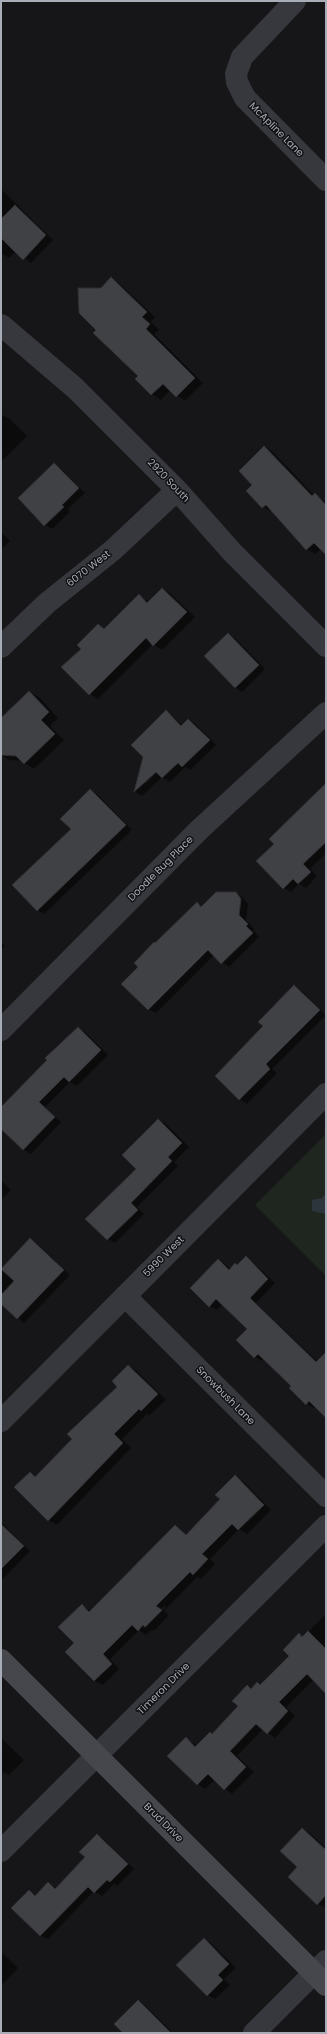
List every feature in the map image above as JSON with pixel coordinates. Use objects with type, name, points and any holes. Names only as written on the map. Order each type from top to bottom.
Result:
[{"type":"main road","name":"Brud Drive","points":[[1,1660],[96,1756],[322,1973]]},
{"type":"street","name":"McApline Lane","points":[[296,1],[247,50],[242,57],[236,74],[240,90],[245,98],[326,180]]},
{"type":"street","name":"2920 South","points":[[1,325],[75,388],[177,490],[232,552],[326,646]]},
{"type":"street","name":"6070 West","points":[[1,647],[47,603],[113,550],[177,490]]},
{"type":"street","name":"Doodle Bug Place","points":[[1,1030],[204,825],[326,714]]},
{"type":"street","name":"5990 West","points":[[1,1420],[326,1094]]},
{"type":"street","name":"Snowbush Lane","points":[[125,1296],[326,1496]]},
{"type":"street","name":"Timeron Drive","points":[[1,1851],[326,1526]]},
{"type":"street","points":[[254,2033],[322,1973]]},
{"type":"shaded area","points":[[326,1134],[326,1276],[255,1205]]},
{"type":"shaded area","points":[[326,1193],[326,1214],[312,1211],[312,1200],[322,1198]]},
{"type":"building","points":[[15,205],[46,235],[23,260],[1,238],[1,219]]},
{"type":"building","points":[[111,277],[147,312],[142,317],[150,324],[146,329],[195,378],[176,397],[163,384],[151,395],[135,379],[138,376],[93,333],[96,330],[79,313],[78,288],[101,288]]},
{"type":"building","points":[[264,446],[312,496],[315,493],[326,505],[326,555],[314,543],[306,550],[266,505],[262,508],[246,491],[252,485],[239,471]]},
{"type":"building","points":[[54,463],[79,488],[62,505],[64,507],[44,526],[18,498]]},
{"type":"building","points":[[162,588],[187,612],[153,646],[146,638],[89,695],[61,667],[81,649],[77,645],[98,624],[104,629],[139,594],[147,603]]},
{"type":"building","points":[[228,633],[259,665],[235,688],[204,656]]},
{"type":"building","points":[[29,691],[49,712],[41,720],[55,734],[24,764],[16,756],[1,755],[1,718]]},
{"type":"building","points":[[166,710],[181,726],[188,719],[210,740],[182,767],[178,763],[162,778],[156,772],[134,792],[143,757],[131,745]]},
{"type":"building","points":[[326,783],[326,842],[303,864],[311,872],[298,884],[293,879],[283,889],[256,861],[274,844],[269,839]]},
{"type":"building","points":[[90,789],[126,825],[37,911],[12,885],[71,829],[60,819]]},
{"type":"building","points":[[216,892],[236,892],[241,899],[239,915],[248,924],[246,926],[253,933],[221,964],[208,950],[148,1010],[121,984],[138,967],[134,963],[154,942],[155,943],[197,902],[201,907]]},
{"type":"building","points":[[294,985],[320,1010],[266,1064],[270,1069],[239,1100],[215,1076],[263,1026],[258,1022]]},
{"type":"building","points":[[78,1027],[101,1050],[69,1082],[64,1077],[39,1102],[55,1117],[23,1150],[1,1129],[1,1107],[47,1060],[45,1058]]},
{"type":"building","points":[[158,1119],[182,1143],[168,1157],[172,1161],[131,1203],[138,1210],[107,1240],[85,1219],[136,1169],[122,1155]]},
{"type":"building","points":[[30,1238],[64,1270],[17,1319],[1,1304],[1,1295],[14,1281],[1,1269]]},
{"type":"building","points":[[246,1256],[268,1279],[250,1298],[316,1362],[326,1352],[326,1418],[309,1401],[306,1405],[289,1388],[291,1386],[258,1354],[254,1358],[236,1340],[247,1329],[216,1299],[209,1307],[190,1288],[218,1259],[229,1270],[235,1263],[237,1265]]},
{"type":"building","points":[[128,1365],[158,1394],[141,1411],[139,1409],[114,1434],[123,1443],[48,1521],[14,1487],[30,1472],[35,1477],[72,1439],[67,1434],[117,1387],[112,1381]]},
{"type":"building","points":[[235,1475],[264,1505],[238,1530],[232,1524],[202,1554],[208,1559],[193,1575],[190,1572],[156,1606],[162,1610],[145,1627],[143,1625],[138,1631],[132,1625],[103,1654],[112,1664],[94,1681],[65,1652],[74,1643],[58,1627],[82,1604],[89,1612],[175,1525],[186,1535],[220,1499],[215,1495]]},
{"type":"building","points":[[1,1524],[24,1546],[1,1569]]},
{"type":"building","points":[[308,1631],[326,1649],[326,1694],[307,1674],[279,1702],[288,1711],[267,1734],[256,1724],[230,1751],[246,1767],[224,1790],[208,1774],[197,1785],[167,1756],[186,1737],[195,1747],[210,1732],[212,1734],[238,1706],[232,1701],[247,1685],[251,1689],[257,1682],[260,1685],[289,1656],[283,1650],[299,1633],[302,1637]]},
{"type":"building","points":[[302,1828],[326,1850],[326,1895],[317,1905],[288,1877],[297,1867],[280,1851]]},
{"type":"building","points":[[97,1834],[128,1864],[110,1882],[107,1880],[94,1893],[88,1887],[40,1936],[11,1908],[29,1890],[35,1896],[48,1882],[55,1889],[85,1857],[79,1852]]},
{"type":"building","points":[[204,1938],[229,1964],[218,1975],[223,1980],[207,1996],[176,1965]]},
{"type":"building","points":[[138,2000],[171,2033],[123,2033],[114,2024]]}]
